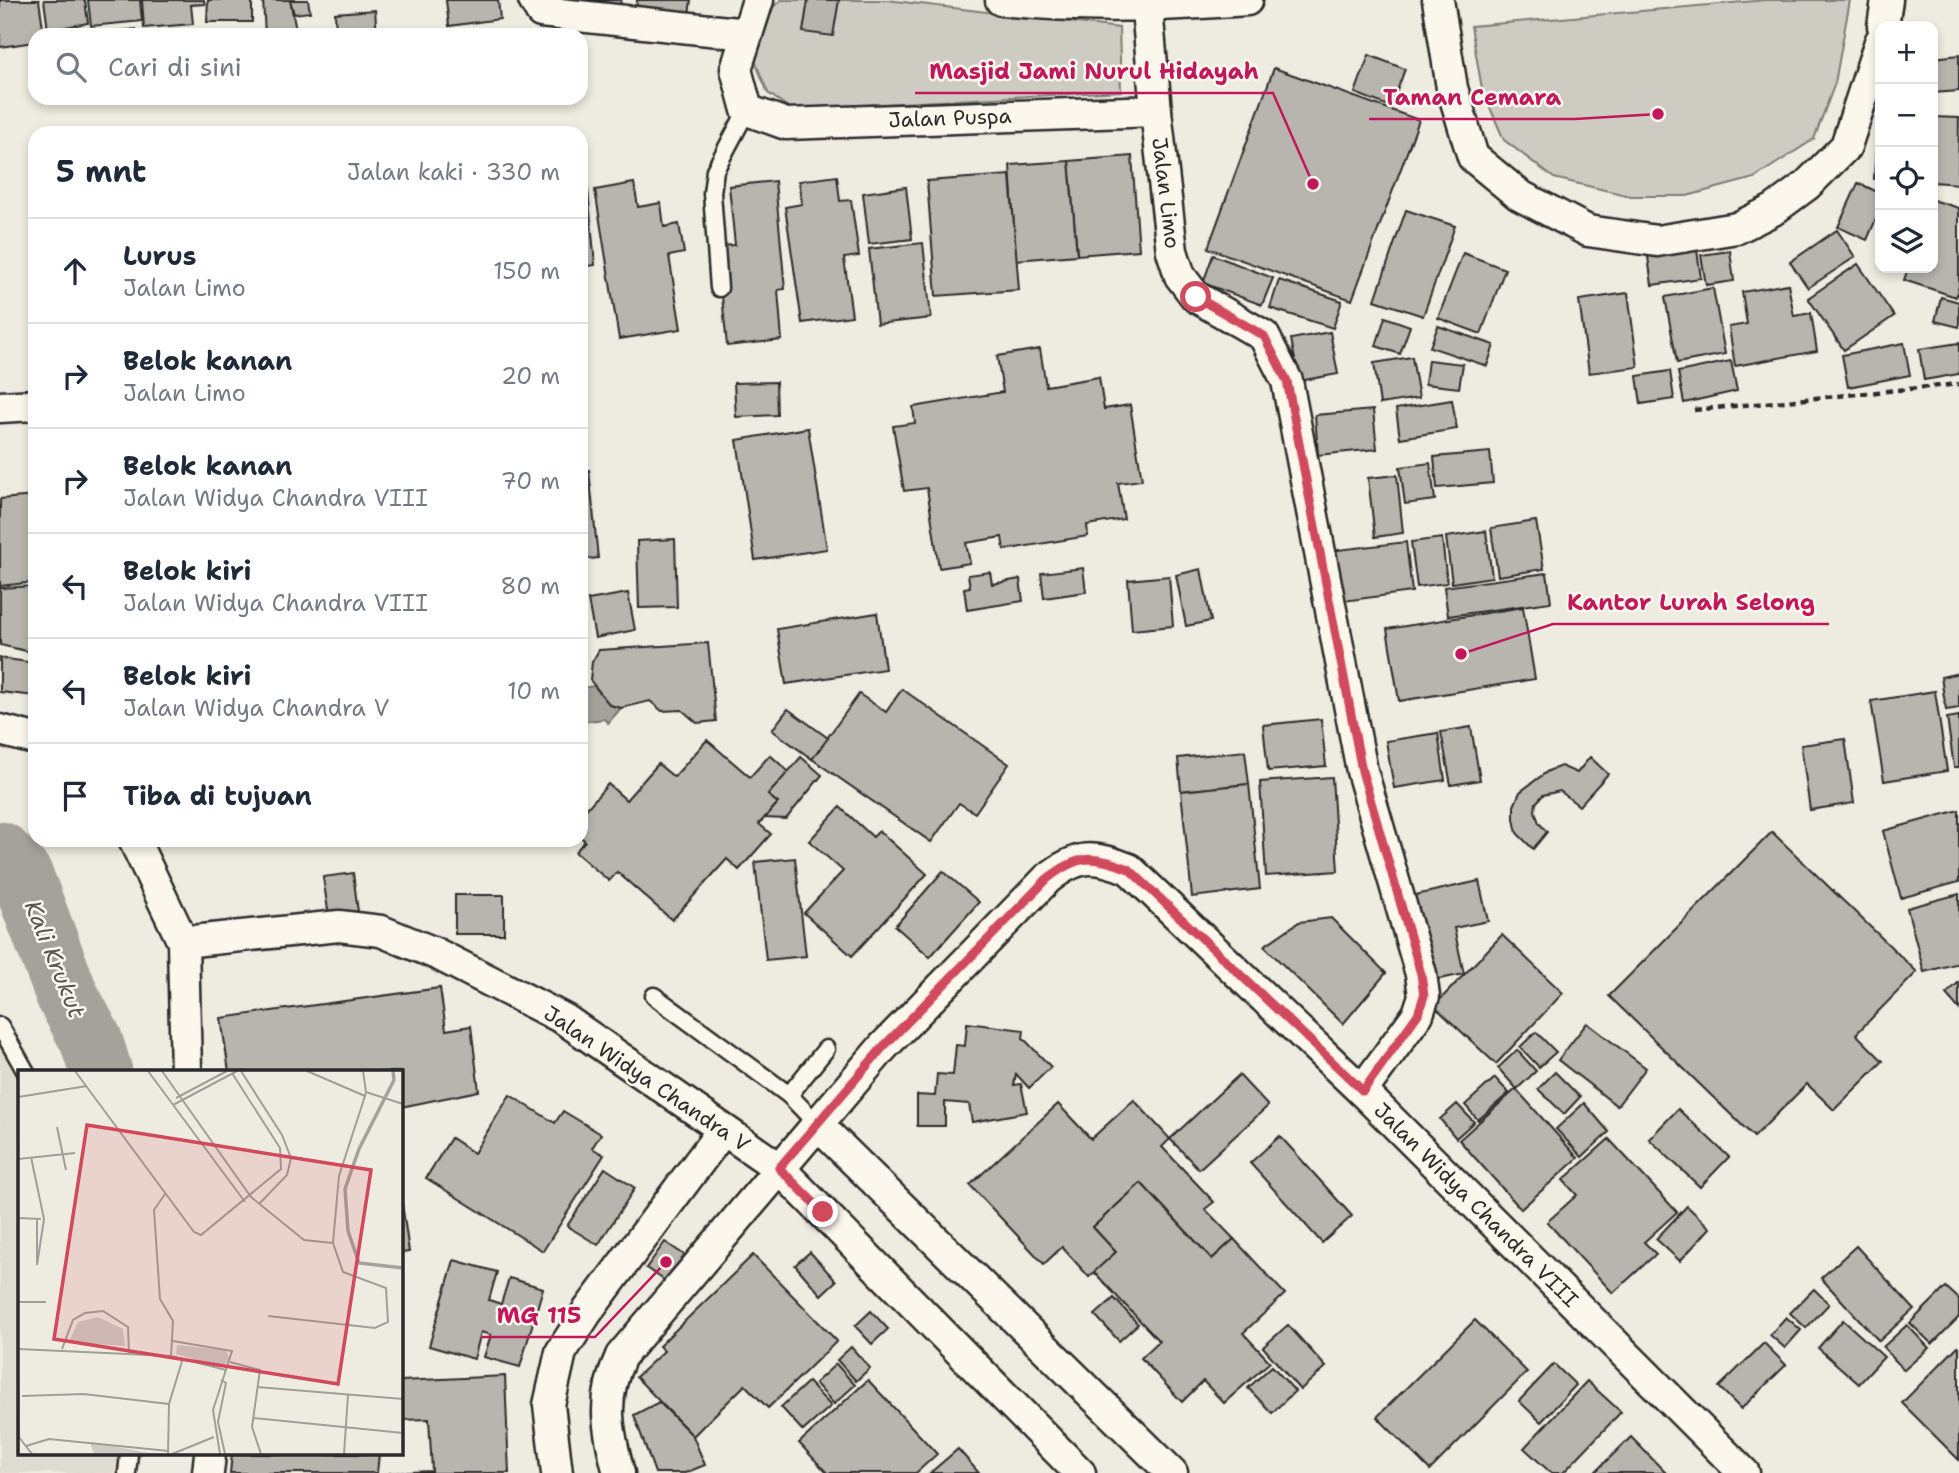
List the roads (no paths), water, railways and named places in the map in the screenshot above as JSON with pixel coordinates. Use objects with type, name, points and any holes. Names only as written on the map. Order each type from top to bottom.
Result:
[{"type":"street","points":[[534,0],[541,12],[747,34]]},
{"type":"street","points":[[747,110],[736,69],[758,0]]},
{"type":"street","points":[[1001,0],[1147,8],[1247,0]]},
{"type":"street","points":[[1438,0],[1452,88],[1473,157],[1519,195],[1588,231],[1657,241],[1737,228],[1773,210],[1807,185],[1846,146],[1875,57]]},
{"type":"street","points":[[1884,21],[1886,0]]},
{"type":"street","name":"Jalan Limo","points":[[1147,8],[1172,251],[1180,276],[1196,297],[1264,336],[1287,381],[1362,771],[1421,974],[1424,996],[1418,1014],[1363,1091]]},
{"type":"street","name":"Jalan Puspa","points":[[747,110],[786,124],[1156,111]]},
{"type":"street","points":[[0,407],[28,405]]},
{"type":"street","points":[[0,730],[28,737]]},
{"type":"street","points":[[137,847],[183,942],[186,1070]]},
{"type":"street","name":"Jalan Widya Chandra VIII","points":[[619,1473],[609,1434],[608,1384],[621,1356],[883,1047],[1047,879],[1078,859],[1105,860],[1129,869],[1363,1091],[1744,1473]]},
{"type":"street","name":"Jalan Widya Chandra V","points":[[183,942],[340,926],[381,931],[437,954],[564,1019],[779,1168],[1080,1473]]},
{"type":"street","points":[[816,1123],[1171,1473]]},
{"type":"street","points":[[557,1473],[549,1405],[561,1352],[587,1312],[723,1130]]},
{"type":"lane","points":[[719,288],[712,193],[715,170],[747,110]]},
{"type":"lane","points":[[654,996],[789,1095],[816,1123]]},
{"type":"lane","points":[[0,1026],[25,1070]]},
{"type":"lane","points":[[789,1095],[826,1049]]},
{"type":"waterway","name":"Kali Krukut","points":[[0,853],[22,876],[67,995],[91,1040],[100,1070]]},
{"type":"place","name":"Taman Cemara","points":[[1658,114]]},
{"type":"place","name":"Masjid Jami Nurul Hidayah","points":[[1313,184]]},
{"type":"place","name":"Kantor Lurah Selong","points":[[1461,654]]},
{"type":"place","name":"MG 115","points":[[666,1262]]}]
